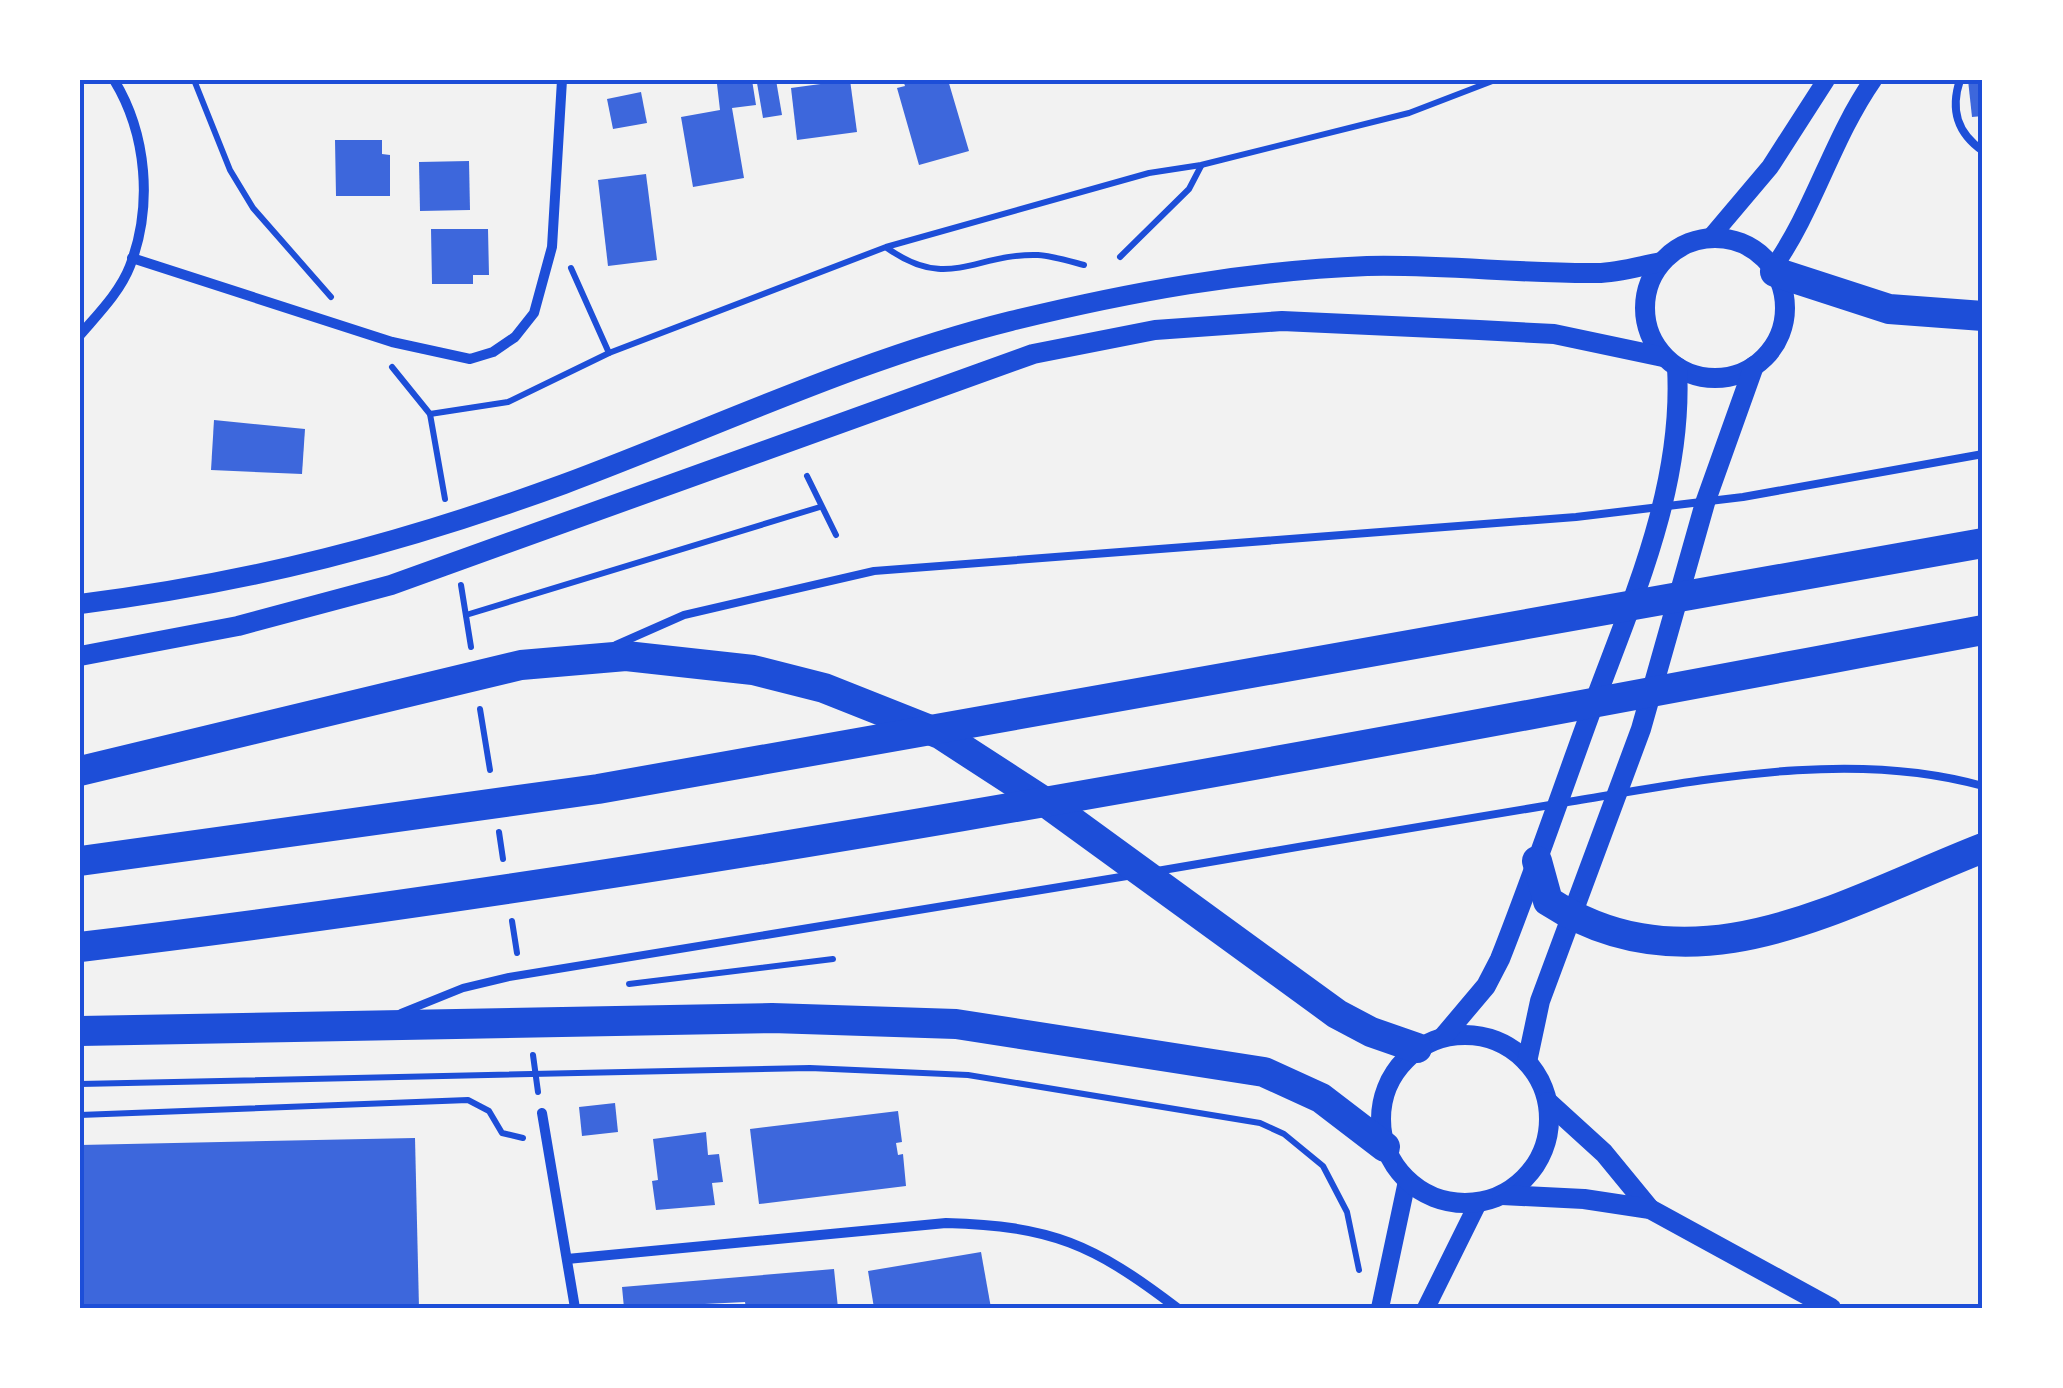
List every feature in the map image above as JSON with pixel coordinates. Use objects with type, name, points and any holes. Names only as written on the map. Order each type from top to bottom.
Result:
[{"type":"highway","points":[[1774,270],[1889,309],[1983,316]]},
{"type":"highway","points":[[80,861],[598,789],[1983,544]]},
{"type":"highway","points":[[80,947],[324,918],[604,875],[1445,731],[1983,630]]},
{"type":"highway","points":[[80,771],[434,682],[594,656],[661,658],[753,670],[824,688],[940,734],[1051,806],[1262,963],[1371,1032],[1430,1042]]},
{"type":"highway","points":[[1536,861],[1555,906],[1656,941],[1724,942],[1758,936],[1983,848]]},
{"type":"highway","points":[[80,1030],[772,1018],[956,1024],[1264,1072],[1320,1098],[1384,1147]]},
{"type":"main road","points":[[80,604],[224,584],[374,548],[566,483],[889,358],[1008,322],[1136,292],[1276,271],[1436,266],[1600,274],[1661,262],[1692,241],[1710,238],[1745,244],[1774,270],[1782,288],[1784,324],[1767,355],[1740,374],[1707,378],[1670,362],[1554,334],[1282,321],[1137,334],[1033,354],[391,585],[238,626],[80,656]]},
{"type":"main road","points":[[1536,861],[1654,538],[1680,423],[1670,362],[1645,320],[1644,299],[1661,262]]},
{"type":"main road","points":[[1548,1102],[1545,1146],[1521,1183],[1478,1203],[1440,1200],[1406,1181],[1384,1147],[1380,1128],[1386,1088],[1395,1070],[1430,1042],[1486,986],[1555,906],[1641,729],[1730,422],[1754,366]]},
{"type":"main road","points":[[1527,1062],[1555,906]]},
{"type":"main road","points":[[1430,1042],[1488,1038],[1527,1062],[1548,1102],[1604,1153],[1650,1209]]},
{"type":"main road","points":[[1502,1195],[1584,1199],[1650,1209],[1831,1308]]},
{"type":"street","points":[[80,335],[106,305],[132,258],[140,232],[142,160],[138,127],[114,80]]},
{"type":"street","points":[[132,258],[392,342],[470,359],[493,352],[515,337],[534,313],[552,247],[562,80]]},
{"type":"street","points":[[1710,238],[1770,167],[1826,80]]},
{"type":"street","points":[[1774,270],[1797,233],[1842,132],[1873,80]]},
{"type":"street","points":[[543,1118],[575,1308]]},
{"type":"street","points":[[1380,1308],[1406,1181]]},
{"type":"street","points":[[1426,1308],[1478,1203]]},
{"type":"street","points":[[568,1259],[946,1223],[1001,1225],[1077,1243],[1119,1264],[1177,1308]]},
{"type":"lane","points":[[1960,80],[1955,99],[1961,132],[1983,151]]},
{"type":"lane","points":[[594,656],[684,615],[874,571],[1576,517],[1743,497],[1983,454]]},
{"type":"lane","points":[[365,1028],[462,988],[509,977],[1667,786],[1875,768],[1935,773],[1983,786]]},
{"type":"path","points":[[194,80],[230,170],[252,208],[334,300]]},
{"type":"path","points":[[430,414],[508,402],[609,353],[886,247],[1149,173],[1201,165],[1409,113],[1496,80]]},
{"type":"path","points":[[1120,257],[1190,189],[1201,165]]},
{"type":"path","points":[[552,247],[584,288],[609,353]]},
{"type":"path","points":[[886,247],[911,265],[938,270],[1036,255],[1084,265]]},
{"type":"path","points":[[384,358],[430,414],[440,470]]},
{"type":"path","points":[[807,476],[836,535]]},
{"type":"path","points":[[466,615],[820,507]]},
{"type":"path","points":[[620,985],[833,959]]},
{"type":"path","points":[[80,1084],[896,1068],[1055,1086],[1224,1113],[1284,1134],[1323,1166],[1337,1189],[1346,1212],[1354,1261],[1361,1274]]},
{"type":"path","points":[[80,1116],[468,1100],[489,1111],[502,1133],[522,1138],[543,1118]]},
{"type":"building","points":[[752,80],[756,105],[732,108],[744,178],[693,187],[681,117],[720,110],[717,84]]},
{"type":"building","points":[[776,80],[782,115],[763,118],[757,83]]},
{"type":"building","points":[[850,80],[857,132],[797,140],[791,88]]},
{"type":"building","points":[[903,80],[948,80],[969,151],[919,165],[897,88],[905,86]]},
{"type":"building","points":[[1968,80],[1983,80],[1983,116],[1972,117]]},
{"type":"building","points":[[641,92],[647,123],[613,129],[607,99]]},
{"type":"building","points":[[335,140],[382,140],[382,154],[390,155],[390,196],[336,196]]},
{"type":"building","points":[[469,161],[470,210],[420,211],[419,162]]},
{"type":"building","points":[[646,174],[657,260],[608,266],[598,180]]},
{"type":"building","points":[[431,229],[488,229],[489,275],[473,275],[473,284],[432,284]]},
{"type":"building","points":[[214,420],[305,429],[302,474],[211,470]]},
{"type":"building","points":[[615,1103],[618,1132],[582,1136],[579,1107]]},
{"type":"building","points":[[898,1111],[902,1142],[896,1143],[898,1155],[903,1154],[906,1186],[759,1204],[750,1129]]},
{"type":"building","points":[[706,1132],[708,1155],[719,1154],[723,1182],[712,1183],[715,1205],[656,1210],[652,1181],[658,1180],[653,1139]]},
{"type":"building","points":[[415,1138],[419,1308],[80,1308],[80,1145]]},
{"type":"building","points":[[981,1252],[991,1308],[874,1308],[868,1271]]},
{"type":"building","points":[[834,1269],[838,1308],[746,1308],[745,1302],[624,1308],[622,1287]]}]
